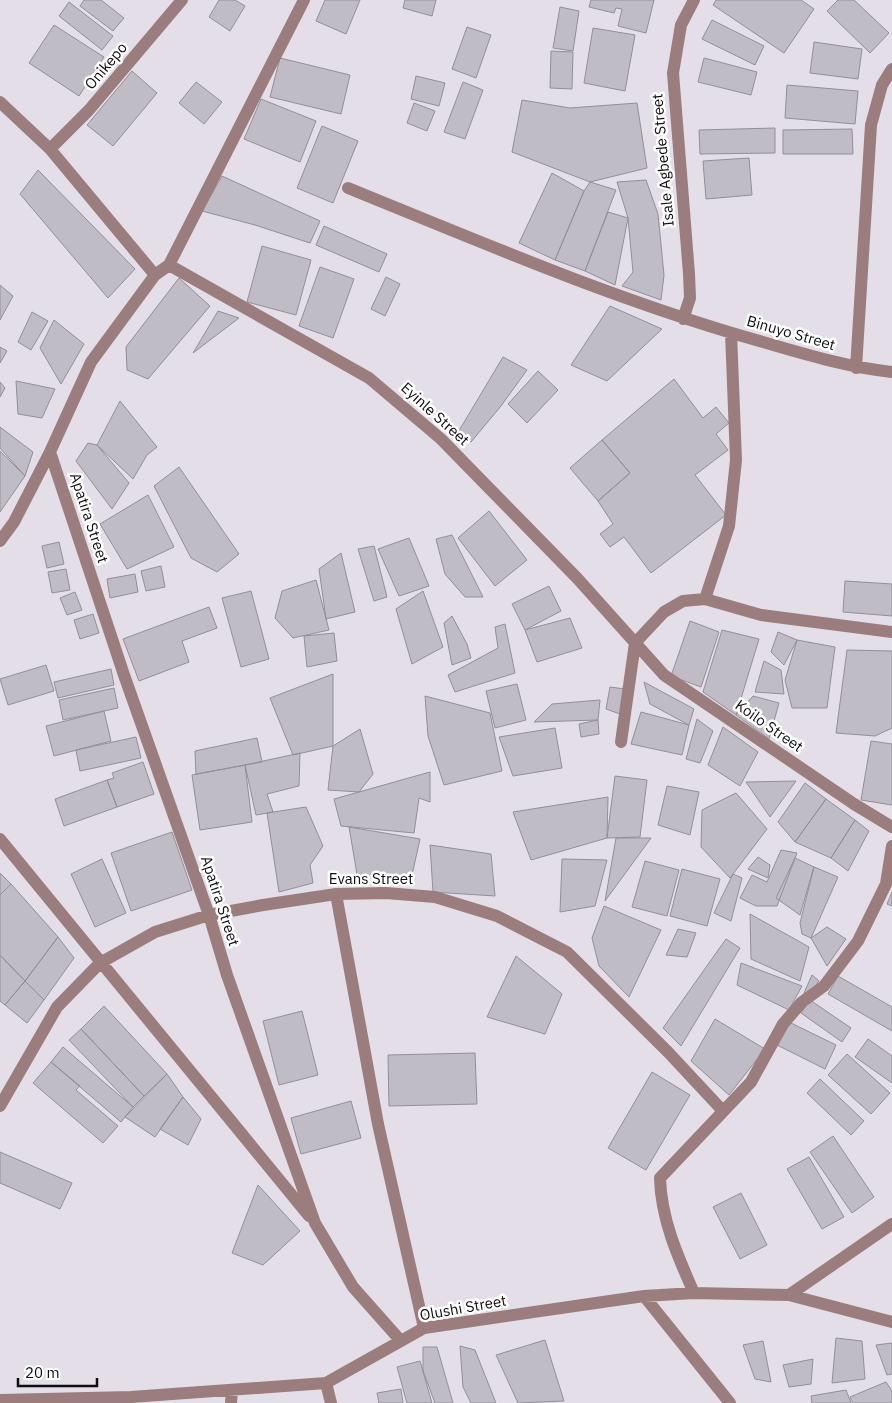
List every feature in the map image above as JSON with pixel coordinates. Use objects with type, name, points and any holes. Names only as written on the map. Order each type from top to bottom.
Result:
[{"type":"street","name":"Onikepo","points":[[50,149],[90,110],[182,0]]},
{"type":"street","points":[[0,541],[14,522],[50,452],[91,362],[155,275],[169,265],[304,0]]},
{"type":"street","name":"Isale Agbede Street","points":[[683,319],[690,298],[673,73],[681,24],[694,0]]},
{"type":"street","points":[[856,368],[871,125],[882,85],[892,69]]},
{"type":"street","points":[[0,102],[50,149],[155,275]]},
{"type":"street","name":"Binuyo Street","points":[[348,188],[603,291],[683,319],[856,368],[892,372]]},
{"type":"street","name":"Eyinle Street","points":[[169,265],[369,378],[441,439],[577,578],[635,643]]},
{"type":"street","points":[[705,600],[729,526],[736,460],[731,333]]},
{"type":"street","name":"Apatira Street","points":[[50,452],[124,675],[209,915],[227,975],[316,1223],[353,1287],[400,1340]]},
{"type":"street","points":[[621,742],[635,643],[664,612],[682,601],[705,600],[761,615],[892,632]]},
{"type":"street","name":"Koilo Street","points":[[635,643],[664,675],[854,804],[892,827]]},
{"type":"street","points":[[0,839],[100,963],[316,1223]]},
{"type":"street","points":[[694,1293],[676,1252],[660,1196],[660,1178],[751,1082],[783,1024],[802,1002],[824,986],[858,941],[886,884],[892,846]]},
{"type":"street","name":"Evans Street","points":[[0,1106],[57,1007],[100,963],[155,932],[209,915],[336,894],[386,893],[435,897],[497,916],[566,952],[668,1052],[723,1111]]},
{"type":"street","points":[[336,894],[378,1124],[424,1328]]},
{"type":"street","points":[[788,1295],[892,1224]]},
{"type":"street","name":"Olushi Street","points":[[0,1400],[232,1397],[326,1383],[424,1328],[644,1296],[694,1293],[788,1295],[892,1322]]},
{"type":"street","points":[[644,1296],[730,1403]]},
{"type":"street","points":[[326,1383],[331,1403]]},
{"type":"building","points":[[84,0],[101,0],[124,18],[113,31],[80,6]]},
{"type":"building","points":[[219,0],[235,0],[245,6],[230,31],[209,17]]},
{"type":"building","points":[[325,0],[360,0],[346,34],[316,21]]},
{"type":"building","points":[[405,0],[436,0],[432,16],[403,8]]},
{"type":"building","points":[[591,0],[654,0],[646,33],[618,26],[622,9],[616,8],[614,13],[589,7]]},
{"type":"building","points":[[716,0],[801,0],[814,9],[784,53],[713,5]]},
{"type":"building","points":[[838,0],[854,0],[889,33],[870,53],[827,11]]},
{"type":"building","points":[[69,2],[113,36],[102,50],[59,16]]},
{"type":"building","points":[[560,7],[579,11],[573,51],[553,48]]},
{"type":"building","points":[[712,20],[764,46],[755,65],[702,39]]},
{"type":"building","points":[[54,25],[104,57],[79,96],[29,63]]},
{"type":"building","points":[[467,27],[491,35],[476,78],[452,69]]},
{"type":"building","points":[[593,28],[635,35],[625,91],[584,83]]},
{"type":"building","points":[[814,42],[862,49],[858,79],[810,73]]},
{"type":"building","points":[[551,51],[573,52],[572,89],[550,88]]},
{"type":"building","points":[[280,58],[350,75],[341,114],[270,97]]},
{"type":"building","points":[[704,58],[757,72],[751,95],[698,82]]},
{"type":"building","points":[[132,71],[157,93],[113,146],[87,125]]},
{"type":"building","points":[[416,76],[445,83],[439,106],[411,99]]},
{"type":"building","points":[[196,82],[222,102],[204,124],[179,103]]},
{"type":"building","points":[[463,82],[483,90],[465,139],[444,132]]},
{"type":"building","points":[[787,85],[858,91],[855,124],[785,118]]},
{"type":"building","points":[[261,99],[316,121],[300,162],[244,139]]},
{"type":"building","points":[[522,100],[570,108],[637,103],[647,168],[590,182],[512,152]]},
{"type":"building","points":[[414,103],[435,111],[427,131],[407,123]]},
{"type":"building","points":[[322,126],[358,141],[333,203],[297,188]]},
{"type":"building","points":[[775,128],[775,153],[700,154],[699,130]]},
{"type":"building","points":[[852,129],[853,154],[783,154],[783,130]]},
{"type":"building","points":[[749,158],[752,195],[706,199],[703,161]]},
{"type":"building","points":[[38,170],[135,269],[108,298],[20,194]]},
{"type":"building","points":[[552,173],[584,191],[555,260],[519,243]]},
{"type":"building","points":[[222,176],[320,221],[310,243],[255,225],[202,211]]},
{"type":"building","points":[[646,180],[658,214],[664,275],[661,300],[622,286],[633,272],[628,218],[617,182]]},
{"type":"building","points":[[590,182],[616,190],[585,271],[555,260],[584,191]]},
{"type":"building","points":[[608,212],[628,218],[615,285],[585,271]]},
{"type":"building","points":[[324,226],[387,254],[379,272],[316,245]]},
{"type":"building","points":[[262,246],[311,260],[296,315],[247,302]]},
{"type":"building","points":[[320,267],[354,279],[333,338],[299,326]]},
{"type":"building","points":[[386,277],[400,284],[385,316],[371,309]]},
{"type":"building","points":[[179,278],[210,306],[148,379],[127,370],[126,347]]},
{"type":"building","points":[[0,285],[13,296],[0,320]]},
{"type":"building","points":[[610,306],[662,329],[607,381],[571,365]]},
{"type":"building","points":[[218,311],[239,318],[193,353]]},
{"type":"building","points":[[32,312],[48,321],[31,350],[18,342]]},
{"type":"building","points":[[54,320],[84,344],[61,384],[40,348]]},
{"type":"building","points":[[0,347],[7,351],[0,363]]},
{"type":"building","points":[[503,357],[527,370],[501,406],[471,442],[457,434]]},
{"type":"building","points":[[538,371],[558,390],[527,423],[508,404]]},
{"type":"building","points":[[674,379],[703,418],[716,407],[729,423],[716,434],[728,450],[695,475],[726,515],[651,573],[624,537],[610,547],[600,534],[613,524],[598,501],[630,473],[602,440]]},
{"type":"building","points":[[16,381],[55,389],[42,418],[18,414]]},
{"type":"building","points":[[0,382],[5,388],[0,397]]},
{"type":"building","points":[[120,401],[157,447],[147,455],[133,479],[97,445]]},
{"type":"building","points":[[0,427],[33,452],[25,476],[0,448]]},
{"type":"building","points":[[602,440],[630,473],[598,501],[570,468]]},
{"type":"building","points":[[88,443],[97,445],[129,483],[112,509],[76,461]]},
{"type":"building","points":[[0,451],[25,476],[0,512]]},
{"type":"building","points":[[179,467],[239,554],[217,572],[191,558],[154,486]]},
{"type":"building","points":[[148,495],[174,547],[127,569],[100,524]]},
{"type":"building","points":[[489,511],[527,560],[495,586],[458,538]]},
{"type":"building","points":[[452,535],[483,597],[465,597],[445,574],[436,539]]},
{"type":"building","points":[[409,538],[429,586],[399,596],[378,549]]},
{"type":"building","points":[[59,542],[64,564],[47,568],[42,546]]},
{"type":"building","points":[[374,546],[387,597],[374,601],[358,549]]},
{"type":"building","points":[[341,553],[355,612],[326,619],[319,569]]},
{"type":"building","points":[[161,566],[165,587],[146,591],[141,571]]},
{"type":"building","points":[[66,569],[70,590],[52,593],[48,572]]},
{"type":"building","points":[[135,574],[138,592],[110,598],[107,579]]},
{"type":"building","points":[[316,580],[329,630],[293,638],[275,618],[282,591]]},
{"type":"building","points":[[845,581],[892,584],[892,616],[843,612]]},
{"type":"building","points":[[549,586],[561,611],[525,630],[512,604]]},
{"type":"building","points":[[251,591],[269,659],[241,667],[222,598]]},
{"type":"building","points":[[423,591],[443,647],[412,664],[396,609]]},
{"type":"building","points":[[75,592],[82,610],[67,615],[60,598]]},
{"type":"building","points":[[209,607],[217,628],[182,641],[189,662],[139,681],[123,639]]},
{"type":"building","points":[[93,614],[99,633],[80,639],[74,620]]},
{"type":"building","points":[[452,616],[467,644],[471,658],[452,665],[444,623]]},
{"type":"building","points":[[570,618],[582,648],[537,662],[525,630]]},
{"type":"building","points":[[690,621],[719,632],[701,687],[671,676]]},
{"type":"building","points":[[505,624],[515,673],[455,692],[448,675],[498,648],[495,627]]},
{"type":"building","points":[[722,630],[759,639],[736,715],[703,692]]},
{"type":"building","points":[[778,632],[797,640],[784,665],[771,652]]},
{"type":"building","points":[[334,633],[337,661],[307,667],[304,636]]},
{"type":"building","points":[[797,640],[835,647],[827,708],[792,708],[785,680]]},
{"type":"building","points":[[847,650],[892,651],[892,728],[875,736],[836,733]]},
{"type":"building","points":[[764,661],[781,670],[784,694],[755,692]]},
{"type":"building","points":[[46,665],[54,691],[8,705],[0,679]]},
{"type":"building","points":[[111,669],[114,685],[58,698],[54,682]]},
{"type":"building","points":[[333,674],[333,746],[293,755],[270,698]]},
{"type":"building","points":[[644,682],[694,709],[689,725],[650,704]]},
{"type":"building","points":[[517,684],[526,720],[495,728],[486,691]]},
{"type":"building","points":[[610,687],[625,689],[620,714],[606,709]]},
{"type":"building","points":[[114,688],[118,708],[63,720],[59,700]]},
{"type":"building","points":[[425,696],[490,713],[502,771],[444,785],[428,736]]},
{"type":"building","points":[[753,696],[779,703],[769,739],[736,715]]},
{"type":"building","points":[[600,700],[598,720],[534,722],[552,704]]},
{"type":"building","points":[[104,711],[111,741],[54,756],[46,726]]},
{"type":"building","points":[[641,712],[689,725],[682,755],[631,744]]},
{"type":"building","points":[[697,719],[713,731],[700,763],[686,759]]},
{"type":"building","points":[[598,720],[599,734],[581,737],[579,724]]},
{"type":"building","points":[[723,727],[758,752],[740,786],[708,765]]},
{"type":"building","points":[[555,728],[562,768],[513,776],[499,737]]},
{"type":"building","points":[[360,729],[373,774],[359,792],[328,790],[333,746]]},
{"type":"building","points":[[136,737],[141,758],[80,771],[76,750]]},
{"type":"building","points":[[257,738],[262,762],[196,774],[195,751]]},
{"type":"building","points":[[871,741],[892,744],[892,805],[861,800]]},
{"type":"building","points":[[300,753],[299,786],[267,794],[273,812],[256,815],[245,765]]},
{"type":"building","points":[[143,762],[154,794],[117,807],[107,780],[114,778],[112,773]]},
{"type":"building","points":[[245,765],[252,822],[200,830],[192,775]]},
{"type":"building","points":[[430,772],[430,802],[419,798],[414,833],[341,826],[334,799]]},
{"type":"building","points":[[615,776],[647,780],[640,837],[607,838]]},
{"type":"building","points":[[107,780],[117,807],[64,826],[55,799]]},
{"type":"building","points":[[796,781],[770,817],[746,782]]},
{"type":"building","points":[[805,783],[826,799],[795,842],[778,822]]},
{"type":"building","points":[[667,786],[699,792],[690,835],[658,825]]},
{"type":"building","points":[[736,793],[767,829],[730,878],[701,847],[702,810]]},
{"type":"building","points":[[608,797],[607,838],[531,860],[513,812]]},
{"type":"building","points":[[826,799],[855,820],[831,858],[795,842]]},
{"type":"building","points":[[306,807],[323,846],[310,865],[313,883],[279,892],[267,813]]},
{"type":"building","points":[[855,820],[869,831],[848,871],[831,858]]},
{"type":"building","points":[[349,827],[420,839],[410,884],[357,874]]},
{"type":"building","points":[[172,832],[192,890],[131,911],[111,853]]},
{"type":"building","points":[[616,838],[651,838],[605,901]]},
{"type":"building","points":[[430,845],[491,854],[495,896],[433,892]]},
{"type":"building","points":[[781,850],[797,853],[777,906],[756,906],[740,898],[752,875],[767,882]]},
{"type":"building","points":[[758,857],[770,865],[768,878],[748,869]]},
{"type":"building","points":[[795,858],[814,867],[800,915],[776,898]]},
{"type":"building","points":[[102,859],[126,913],[95,927],[71,874]]},
{"type":"building","points":[[562,859],[607,860],[595,906],[560,912]]},
{"type":"building","points":[[645,861],[679,870],[667,916],[632,907]]},
{"type":"building","points":[[814,867],[838,877],[811,938],[802,934],[800,923]]},
{"type":"building","points":[[682,869],[720,879],[707,926],[670,916]]},
{"type":"building","points":[[0,873],[11,884],[0,895]]},
{"type":"building","points":[[733,874],[742,878],[731,921],[714,913]]},
{"type":"building","points":[[11,884],[58,937],[25,981],[0,955],[0,895]]},
{"type":"building","points":[[892,892],[892,906],[887,904]]},
{"type":"building","points":[[604,906],[661,930],[629,997],[599,966],[592,938]]},
{"type":"building","points":[[750,914],[809,947],[800,981],[751,959]]},
{"type":"building","points":[[827,927],[846,939],[827,966],[811,938]]},
{"type":"building","points":[[678,929],[696,933],[687,957],[666,955]]},
{"type":"building","points":[[58,937],[74,958],[44,1000],[25,981]]},
{"type":"building","points":[[726,939],[740,948],[681,1046],[663,1028]]},
{"type":"building","points":[[0,955],[25,981],[5,1005],[0,1001]]},
{"type":"building","points":[[516,956],[562,994],[545,1034],[487,1017]]},
{"type":"building","points":[[741,963],[802,986],[789,1010],[737,985]]},
{"type":"building","points":[[812,975],[819,981],[806,999],[804,993]]},
{"type":"building","points":[[838,976],[892,1007],[892,1031],[828,994]]},
{"type":"building","points":[[25,981],[44,1000],[27,1023],[5,1005]]},
{"type":"building","points":[[810,1000],[851,1028],[842,1042],[801,1013]]},
{"type":"building","points":[[104,1006],[167,1074],[144,1096],[81,1029]]},
{"type":"building","points":[[302,1011],[318,1075],[279,1085],[263,1021]]},
{"type":"building","points":[[715,1019],[765,1049],[729,1095],[691,1061]]},
{"type":"building","points":[[789,1022],[836,1045],[825,1069],[777,1045]]},
{"type":"building","points":[[81,1029],[144,1096],[133,1107],[69,1040]]},
{"type":"building","points":[[868,1039],[892,1056],[892,1083],[855,1057]]},
{"type":"building","points":[[63,1047],[133,1107],[121,1122],[51,1062]]},
{"type":"building","points":[[475,1053],[477,1104],[389,1106],[388,1055]]},
{"type":"building","points":[[847,1054],[890,1093],[871,1114],[828,1075]]},
{"type":"building","points":[[51,1062],[80,1086],[76,1090],[118,1126],[103,1143],[33,1083]]},
{"type":"building","points":[[652,1072],[690,1095],[646,1170],[608,1148]]},
{"type":"building","points":[[167,1074],[183,1097],[155,1137],[125,1117]]},
{"type":"building","points":[[820,1079],[864,1121],[851,1135],[807,1093]]},
{"type":"building","points":[[183,1097],[201,1119],[188,1145],[160,1129]]},
{"type":"building","points":[[351,1101],[361,1138],[301,1154],[291,1118]]},
{"type":"building","points":[[833,1136],[874,1197],[852,1213],[810,1152]]},
{"type":"building","points":[[0,1152],[72,1183],[60,1209],[0,1183]]},
{"type":"building","points":[[809,1157],[844,1217],[822,1229],[787,1169]]},
{"type":"building","points":[[258,1185],[300,1231],[263,1265],[232,1253]]},
{"type":"building","points":[[741,1193],[767,1245],[740,1259],[713,1207]]},
{"type":"building","points":[[836,1338],[862,1341],[865,1379],[832,1383]]},
{"type":"building","points":[[545,1340],[564,1401],[518,1403],[496,1355]]},
{"type":"building","points":[[763,1341],[771,1382],[755,1379],[743,1345]]},
{"type":"building","points":[[892,1343],[892,1374],[887,1375],[876,1345]]},
{"type":"building","points":[[460,1346],[475,1350],[496,1403],[471,1403],[463,1387]]},
{"type":"building","points":[[423,1347],[437,1347],[453,1403],[435,1403],[423,1371]]},
{"type":"building","points":[[813,1359],[811,1384],[789,1387],[783,1365]]},
{"type":"building","points":[[420,1361],[432,1403],[407,1403],[397,1367]]},
{"type":"building","points":[[886,1382],[892,1391],[892,1403],[853,1403],[850,1397]]},
{"type":"building","points":[[401,1389],[403,1403],[379,1403],[377,1393]]},
{"type":"building","points":[[846,1390],[851,1403],[812,1403],[811,1396]]}]
